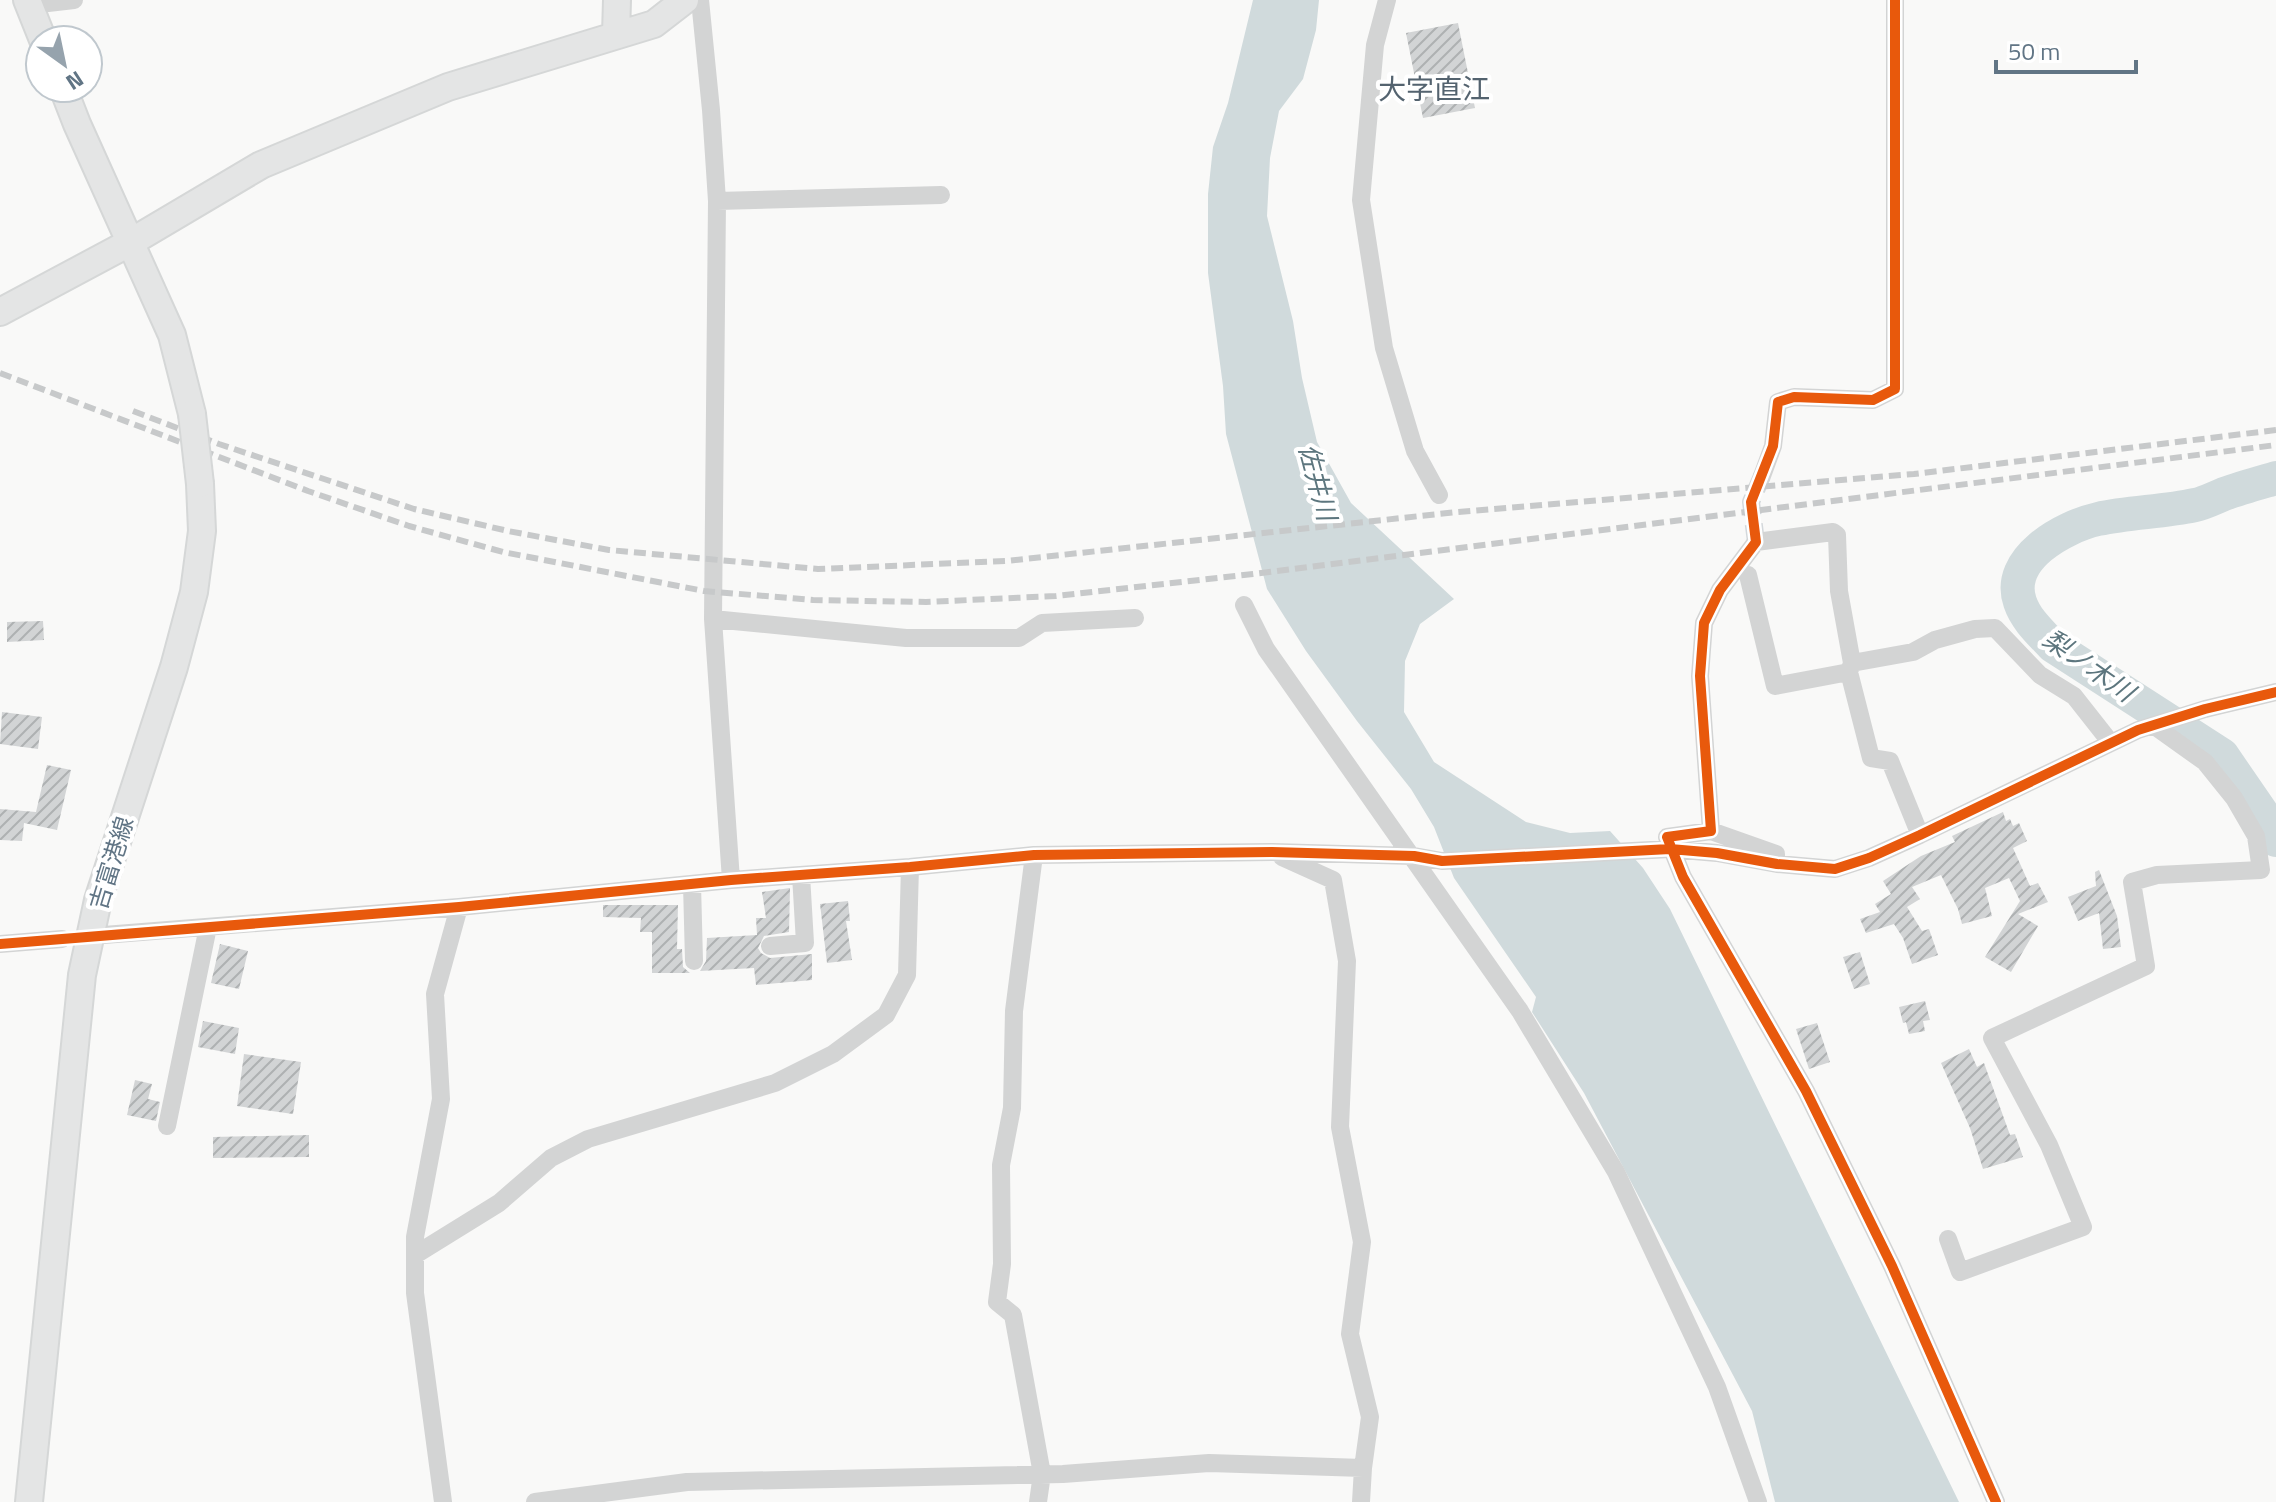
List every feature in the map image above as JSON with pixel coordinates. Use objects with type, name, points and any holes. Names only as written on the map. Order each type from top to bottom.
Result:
[{"type":"main road","points":[[616,35],[617,0]]},
{"type":"main road","points":[[0,312],[131,242],[261,165],[370,118],[502,69],[654,24],[685,0]]},
{"type":"main road","points":[[38,1],[41,24]]},
{"type":"main road","name":"吉富港線","points":[[29,1502],[82,975],[98,900],[174,667],[194,592],[202,531],[192,414],[172,335],[70,104]]},
{"type":"street","points":[[38,1],[74,0]]},
{"type":"street","points":[[700,0],[717,201],[713,619],[731,880]]},
{"type":"street","points":[[1387,0],[1375,45],[1361,200],[1384,348],[1415,451],[1439,495]]},
{"type":"street","points":[[1762,476],[1773,446],[1778,402],[1794,397],[1873,400],[1895,389],[1895,0]]},
{"type":"street","points":[[717,201],[941,195]]},
{"type":"street","points":[[1711,831],[1700,676],[1704,623],[1720,590],[1756,542],[1833,532],[1837,535],[1839,591],[1851,668],[1871,758],[1890,761],[1920,835]]},
{"type":"street","points":[[1748,575],[1775,686],[1913,652],[1935,640],[1975,629],[1995,628],[2040,675],[2074,696],[2111,743]]},
{"type":"street","points":[[1244,605],[1266,649],[1520,1011],[1616,1172],[1717,1387],[1758,1502]]},
{"type":"street","points":[[713,619],[920,638],[1019,638],[1042,623],[1135,618]]},
{"type":"street","points":[[104,935],[459,907],[1034,855],[1272,852],[1414,856],[1433,861],[1670,849],[1835,869],[1869,858],[1920,835],[2153,725],[2276,692]]},
{"type":"street","points":[[1948,1239],[1960,1272],[2083,1227],[2049,1145],[1992,1038],[2146,966],[2132,882],[2157,875],[2261,870],[2256,836],[2234,798],[2205,762],[2153,725]]},
{"type":"street","points":[[1777,864],[1776,854],[1711,831],[1667,837],[1683,877],[1806,1091],[1892,1266],[1996,1502]]},
{"type":"street","points":[[1272,852],[1333,880],[1347,961],[1340,1127],[1362,1242],[1350,1334],[1370,1417],[1361,1502]]},
{"type":"street","points":[[1034,855],[1014,1011],[1012,1108],[1001,1165],[1002,1264],[997,1302],[1013,1315],[1042,1474],[1038,1502]]},
{"type":"street","points":[[415,1255],[499,1203],[551,1158],[588,1139],[775,1083],[833,1054],[886,1015],[907,975],[910,867]]},
{"type":"street","points":[[770,946],[805,943],[801,875]]},
{"type":"street","points":[[692,884],[694,961]]},
{"type":"street","points":[[443,1502],[415,1293],[415,1237],[441,1099],[435,994],[459,907]]},
{"type":"street","points":[[167,1126],[208,927]]},
{"type":"street","points":[[0,944],[62,939]]},
{"type":"street","points":[[535,1502],[687,1482],[1042,1474],[1209,1463],[1363,1468]]},
{"type":"water","name":"佐井川","points":[[1253,0],[1319,0],[1316,30],[1303,79],[1279,111],[1270,158],[1267,216],[1293,321],[1317,442],[1351,503],[1454,599],[1420,624],[1405,661],[1404,712],[1434,762],[1526,822],[1570,833],[1610,831],[1643,868],[1670,909],[1959,1502],[1775,1502],[1752,1411],[1584,1093],[1532,1012],[1536,997],[1454,878],[1434,827],[1411,789],[1306,651],[1267,589],[1226,434],[1208,273],[1208,194],[1213,147],[1228,103]]},
{"type":"building","points":[[1458,23],[1475,108],[1423,118],[1406,33]]},
{"type":"building","points":[[43,621],[44,640],[7,642],[7,622]]},
{"type":"building","points":[[2,712],[42,717],[38,749],[0,744]]},
{"type":"building","points":[[47,765],[71,770],[57,830],[24,823],[22,841],[0,840],[0,809],[36,812]]},
{"type":"building","points":[[2003,812],[2006,821],[2010,819],[2013,826],[2019,823],[2027,841],[2013,848],[2030,886],[2038,883],[2048,902],[2018,914],[2038,926],[2011,972],[1985,957],[2020,901],[2009,878],[1985,888],[1992,916],[1962,924],[1941,875],[1912,887],[1920,899],[1907,907],[1922,931],[1929,929],[1938,955],[1912,964],[1903,938],[1894,924],[1866,933],[1860,919],[1880,912],[1875,904],[1891,894],[1883,881],[1921,856],[1955,842],[1952,836]]},
{"type":"building","points":[[2099,870],[2117,916],[2121,947],[2103,949],[2099,913],[2078,921],[2068,897],[2096,886],[2095,872]]},
{"type":"building","points":[[790,888],[789,932],[764,936],[758,948],[770,958],[812,954],[812,980],[756,985],[754,968],[700,971],[706,961],[707,938],[757,935],[756,918],[766,918],[762,892]]},
{"type":"building","points":[[848,901],[850,921],[846,921],[852,960],[827,963],[820,904]]},
{"type":"building","points":[[603,905],[678,905],[677,949],[682,949],[683,967],[690,973],[652,973],[652,932],[640,932],[641,918],[603,917]]},
{"type":"building","points":[[220,944],[248,951],[239,989],[211,983]]},
{"type":"building","points":[[1860,952],[1870,984],[1854,989],[1843,957]]},
{"type":"building","points":[[1925,1001],[1930,1020],[1923,1021],[1925,1031],[1909,1034],[1899,1007]]},
{"type":"building","points":[[203,1021],[239,1028],[235,1054],[198,1047]]},
{"type":"building","points":[[1817,1023],[1830,1062],[1809,1069],[1796,1029]]},
{"type":"building","points":[[1969,1049],[1977,1067],[1984,1063],[2010,1135],[2015,1134],[2023,1157],[1983,1169],[1970,1128],[1941,1063]]},
{"type":"building","points":[[244,1054],[301,1062],[293,1114],[237,1106]]},
{"type":"building","points":[[135,1080],[152,1084],[148,1099],[160,1102],[156,1121],[127,1115]]},
{"type":"building","points":[[309,1135],[309,1157],[213,1158],[213,1137]]},
{"type":"waterway","name":"梨ノ木川","points":[[2276,478],[2199,504],[2098,519],[2069,529],[2040,547],[2029,559],[2021,572],[2018,586],[2026,615],[2053,646],[2222,755],[2266,819],[2276,840]]},
{"type":"tunnel","points":[[1756,542],[1751,502],[1762,476]]},
{"type":"railway","points":[[0,373],[308,491],[409,526],[503,552],[704,591],[813,600],[926,602],[1056,596],[2276,445]]},
{"type":"railway","points":[[133,411],[219,444],[414,509],[508,531],[609,550],[818,569],[1006,561],[1457,512],[1914,474],[2276,430]]},
{"type":"cycle path","points":[[1895,0],[1895,389],[1873,400],[1794,397],[1778,402],[1773,446],[1751,502],[1756,542],[1720,590],[1704,623],[1700,676],[1711,831],[1667,837],[1683,877],[1806,1091],[1892,1266],[1996,1502]]},
{"type":"cycle path","points":[[0,944],[459,907],[1034,855],[1272,852],[1414,856],[1442,861],[1670,849],[1835,869],[1869,858],[1920,835],[2138,730],[2205,709],[2276,692]]},
{"type":"district","name":"大字直江","points":[[1434,88]]}]
